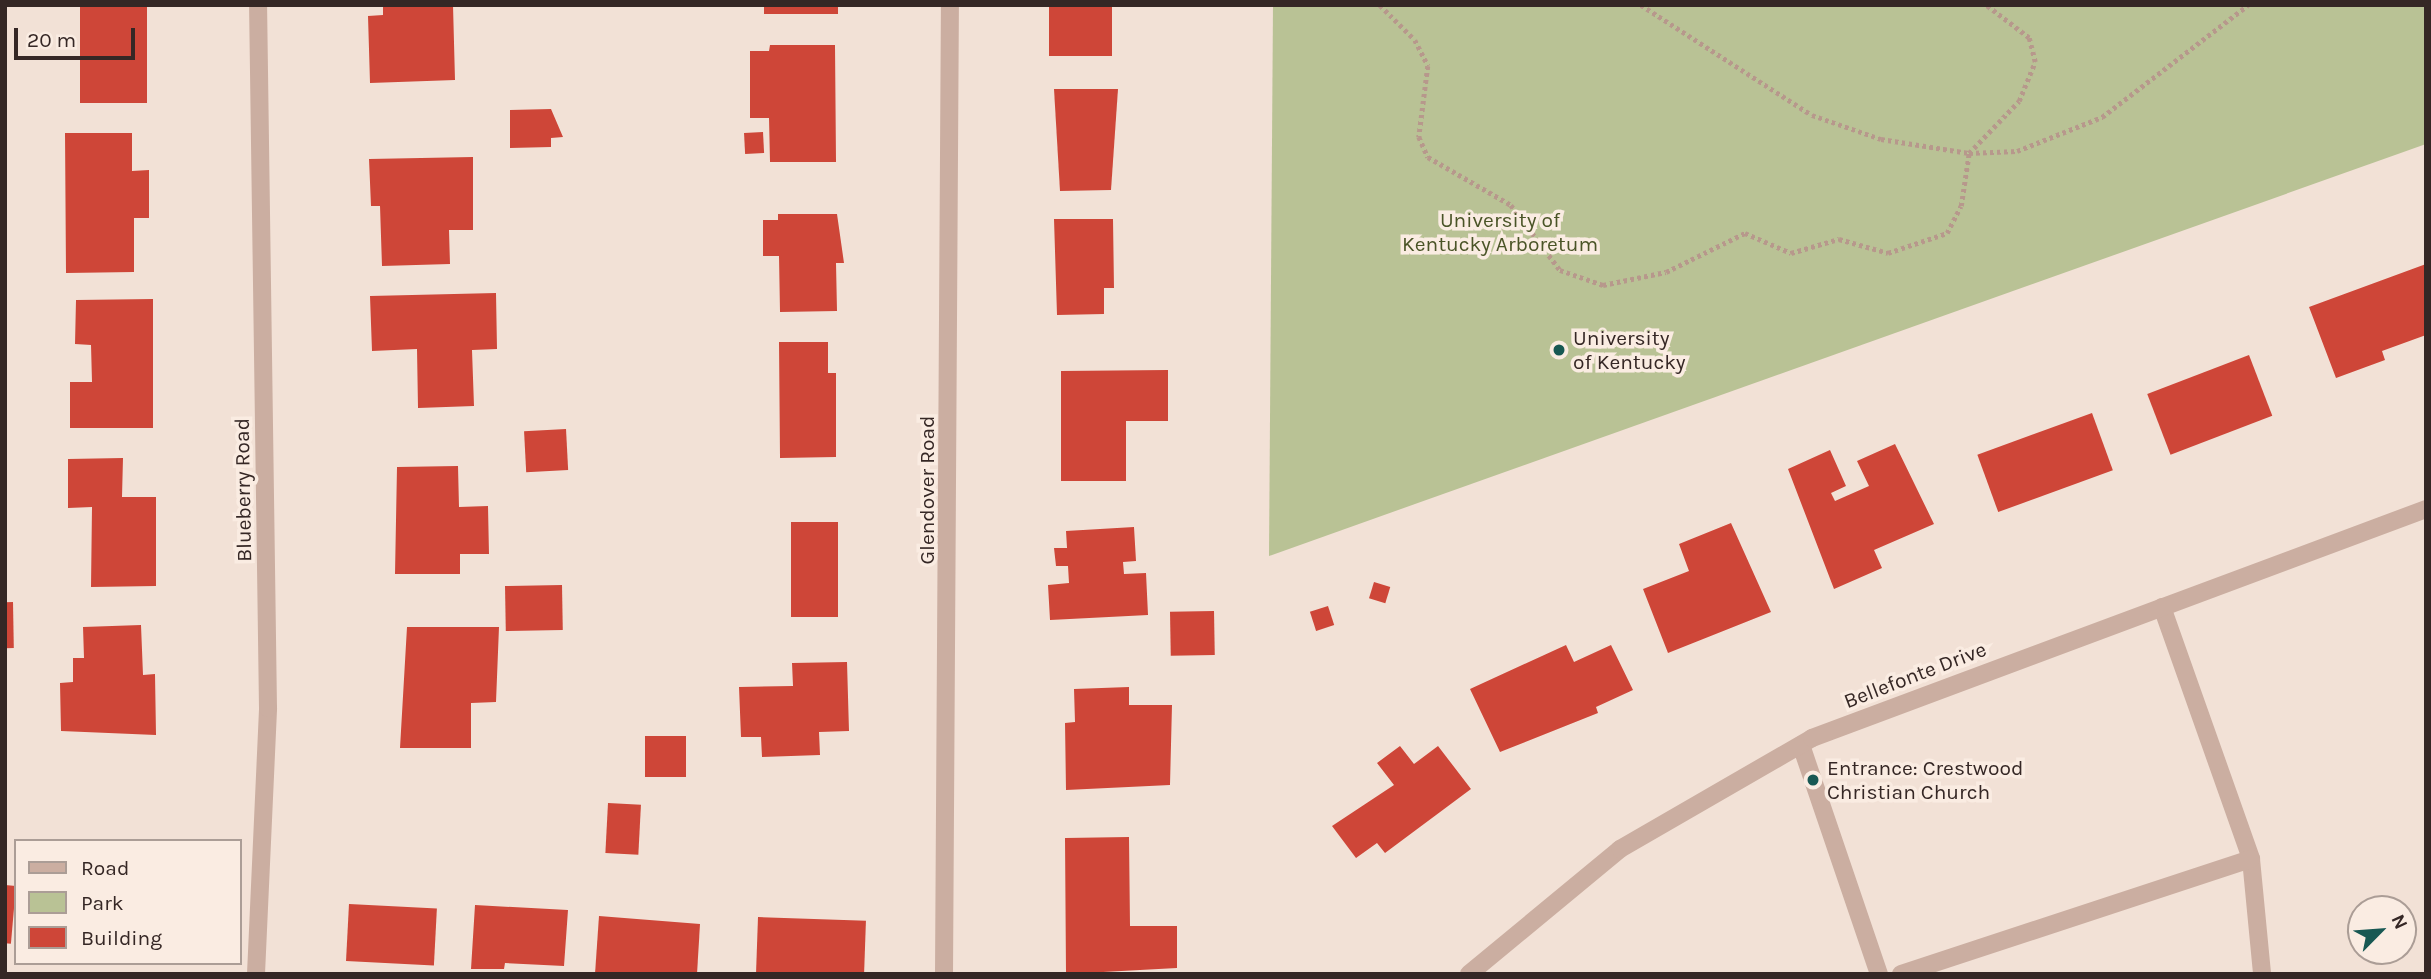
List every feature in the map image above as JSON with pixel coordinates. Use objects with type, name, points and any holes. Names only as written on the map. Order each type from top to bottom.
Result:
[{"type":"street","name":"Blueberry Road","points":[[256,974],[268,708],[258,5]]},
{"type":"street","name":"Glendover Road","points":[[944,974],[950,5]]},
{"type":"street","name":"Bellefonte Drive","points":[[1469,974],[1620,849],[1801,745],[2426,509]]},
{"type":"street","points":[[2162,607],[2251,859],[2262,974]]},
{"type":"street","points":[[1801,745],[1879,974]]},
{"type":"street","points":[[1901,974],[2251,859]]},
{"type":"path","points":[[1380,5],[1415,40],[1428,66],[1419,136],[1428,157],[1501,197],[1554,265],[1591,284],[1645,279],[1745,233],[1791,253],[1839,239],[1872,252],[1933,243],[1958,218],[1969,153],[2019,101],[2037,54],[2029,38],[1986,5]]},
{"type":"path","points":[[1641,5],[1812,114],[1881,139],[1969,153],[2017,151],[2102,117],[2248,5]]},
{"type":"green space","name":"University of Kentucky Arboretum","points":[[1273,5],[2426,5],[2426,144],[1269,556]]},
{"type":"building","points":[[80,5],[147,5],[147,103],[80,103]]},
{"type":"building","points":[[383,5],[453,5],[455,80],[370,83],[368,16],[383,15]]},
{"type":"building","points":[[764,5],[838,5],[838,14],[764,14]]},
{"type":"building","points":[[1049,5],[1112,5],[1112,56],[1049,56]]},
{"type":"building","points":[[770,45],[835,45],[836,162],[770,162],[769,118],[750,118],[750,51],[769,51]]},
{"type":"building","points":[[1054,89],[1118,89],[1111,190],[1060,191]]},
{"type":"building","points":[[551,109],[563,137],[551,138],[551,147],[510,148],[510,110]]},
{"type":"building","points":[[763,132],[764,153],[745,154],[744,133]]},
{"type":"building","points":[[65,133],[132,133],[132,171],[149,170],[149,218],[134,218],[134,272],[66,273]]},
{"type":"building","points":[[473,157],[473,230],[449,230],[450,264],[382,266],[380,206],[371,206],[369,159]]},
{"type":"building","points":[[778,214],[837,214],[844,263],[836,263],[837,311],[780,312],[779,256],[763,256],[763,220],[778,220]]},
{"type":"building","points":[[1054,219],[1113,219],[1114,288],[1104,288],[1104,314],[1057,315]]},
{"type":"building","points":[[2426,264],[2426,335],[2382,351],[2385,360],[2336,378],[2309,307]]},
{"type":"building","points":[[496,293],[497,349],[472,350],[474,406],[418,408],[417,349],[372,351],[370,296]]},
{"type":"building","points":[[153,299],[153,428],[70,428],[70,382],[92,382],[91,345],[75,344],[76,300]]},
{"type":"building","points":[[779,342],[828,342],[828,373],[836,373],[836,457],[780,458]]},
{"type":"building","points":[[2249,355],[2272,416],[2171,455],[2147,394]]},
{"type":"building","points":[[1168,370],[1168,421],[1126,421],[1126,481],[1061,481],[1061,371]]},
{"type":"building","points":[[2092,413],[2113,470],[1998,512],[1977,455]]},
{"type":"building","points":[[566,429],[568,470],[526,472],[524,431]]},
{"type":"building","points":[[1895,444],[1934,524],[1874,550],[1882,568],[1834,589],[1788,469],[1830,450],[1846,486],[1831,493],[1835,501],[1869,486],[1857,461]]},
{"type":"building","points":[[123,458],[122,497],[156,497],[156,586],[91,587],[92,507],[68,508],[68,459]]},
{"type":"building","points":[[458,466],[459,507],[488,506],[489,554],[460,554],[460,574],[395,574],[397,467]]},
{"type":"building","points":[[791,522],[838,522],[838,617],[791,617]]},
{"type":"building","points":[[1731,523],[1771,612],[1668,653],[1643,589],[1689,571],[1679,544]]},
{"type":"building","points":[[1134,527],[1136,561],[1123,562],[1124,574],[1146,573],[1148,615],[1050,620],[1048,585],[1069,583],[1068,566],[1056,566],[1054,548],[1067,548],[1066,531]]},
{"type":"building","points":[[1374,582],[1390,587],[1385,603],[1369,598]]},
{"type":"building","points":[[562,585],[563,630],[506,631],[505,586]]},
{"type":"building","points":[[5,602],[13,602],[14,648],[6,648]]},
{"type":"building","points":[[1328,606],[1334,625],[1316,631],[1310,612]]},
{"type":"building","points":[[1214,611],[1215,655],[1171,656],[1170,612]]},
{"type":"building","points":[[141,625],[143,675],[155,674],[156,735],[61,731],[60,683],[73,682],[73,658],[84,658],[83,627]]},
{"type":"building","points":[[407,627],[499,627],[496,702],[471,703],[471,748],[400,748]]},
{"type":"building","points":[[1566,645],[1574,662],[1611,645],[1633,690],[1596,707],[1598,713],[1500,752],[1470,689]]},
{"type":"building","points":[[847,662],[849,731],[819,732],[820,755],[762,757],[761,737],[741,737],[739,687],[793,686],[792,663]]},
{"type":"building","points":[[1129,687],[1129,705],[1172,705],[1170,785],[1066,790],[1065,723],[1075,722],[1074,689]]},
{"type":"building","points":[[645,736],[686,736],[686,777],[645,777]]},
{"type":"building","points":[[1400,746],[1414,764],[1438,746],[1471,789],[1385,853],[1377,843],[1356,858],[1332,826],[1394,785],[1377,763]]},
{"type":"building","points":[[608,803],[641,805],[638,855],[605,853]]},
{"type":"building","points":[[1129,837],[1130,926],[1177,926],[1177,968],[1066,974],[1065,838]]},
{"type":"building","points":[[5,885],[14,886],[11,944],[5,943]]},
{"type":"building","points":[[349,904],[437,909],[434,966],[346,961]]},
{"type":"building","points":[[475,905],[568,910],[564,966],[505,963],[504,969],[471,969]]},
{"type":"building","points":[[599,916],[700,924],[697,974],[595,974]]},
{"type":"building","points":[[758,917],[866,921],[864,974],[756,974]]},
{"type":"place","name":"University of Kentucky","points":[[1559,350]]},
{"type":"place","name":"Entrance: Crestwood Christian Church","points":[[1813,780]]}]
